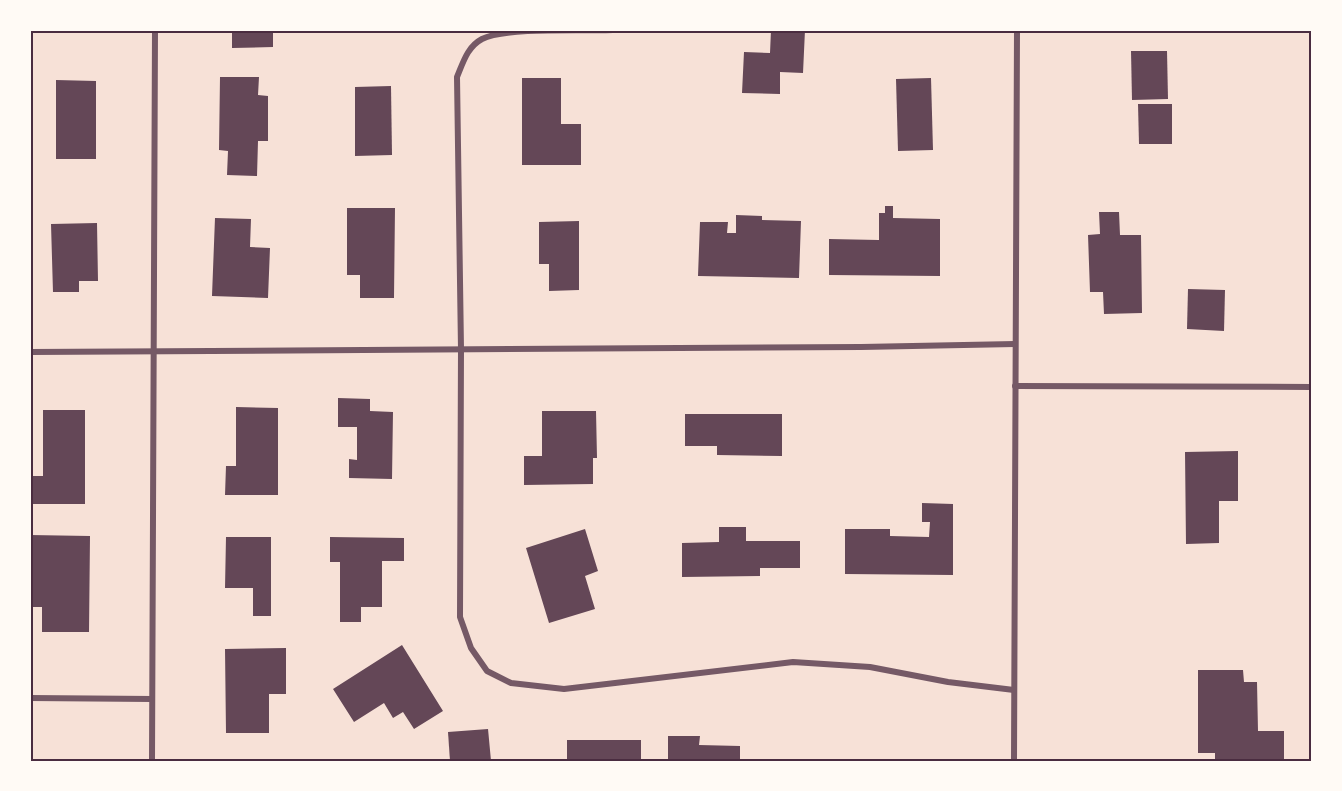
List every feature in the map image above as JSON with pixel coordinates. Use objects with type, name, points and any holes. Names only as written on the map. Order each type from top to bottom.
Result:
[{"type":"street","points":[[152,761],[155,30]]},
{"type":"street","points":[[613,30],[502,33],[481,39],[467,52],[457,77],[461,348],[460,617],[471,648],[487,670],[511,683],[564,689],[793,662],[870,667],[948,682],[1014,690]]},
{"type":"street","points":[[1014,761],[1017,30]]},
{"type":"street","points":[[30,352],[1015,344]]},
{"type":"street","points":[[1016,386],[1312,387]]},
{"type":"street","points":[[30,698],[152,699]]},
{"type":"building","points":[[232,30],[273,30],[273,47],[232,48]]},
{"type":"building","points":[[771,30],[805,30],[803,73],[780,72],[780,94],[742,93],[744,52],[770,53]]},
{"type":"building","points":[[1131,51],[1167,51],[1168,99],[1132,100]]},
{"type":"building","points":[[220,77],[259,77],[258,95],[268,96],[268,141],[258,141],[257,176],[227,175],[228,151],[219,150]]},
{"type":"building","points":[[522,78],[561,78],[561,124],[581,124],[581,165],[522,165]]},
{"type":"building","points":[[931,78],[933,150],[898,151],[896,79]]},
{"type":"building","points":[[56,80],[96,81],[96,159],[56,159]]},
{"type":"building","points":[[391,86],[392,155],[355,156],[355,87]]},
{"type":"building","points":[[1138,104],[1172,104],[1172,144],[1139,144]]},
{"type":"building","points":[[885,206],[893,206],[893,218],[940,219],[940,276],[829,275],[829,239],[879,240],[879,213],[885,213]]},
{"type":"building","points":[[347,208],[395,208],[394,298],[360,298],[360,275],[347,275]]},
{"type":"building","points":[[1099,212],[1119,212],[1120,235],[1141,235],[1142,313],[1104,314],[1103,292],[1090,292],[1088,235],[1100,234]]},
{"type":"building","points":[[736,215],[762,216],[762,220],[801,221],[799,278],[698,276],[700,222],[728,222],[727,233],[736,233]]},
{"type":"building","points":[[215,218],[251,219],[250,247],[270,248],[268,298],[212,296]]},
{"type":"building","points":[[579,221],[579,290],[549,291],[549,264],[539,264],[539,222]]},
{"type":"building","points":[[97,223],[98,281],[79,281],[79,292],[53,292],[51,224]]},
{"type":"building","points":[[1188,289],[1225,290],[1224,331],[1187,329]]},
{"type":"building","points":[[338,398],[370,399],[370,411],[393,412],[392,479],[349,478],[349,459],[357,460],[357,427],[338,427]]},
{"type":"building","points":[[236,407],[278,408],[278,495],[225,495],[226,466],[236,466]]},
{"type":"building","points":[[43,410],[85,410],[85,504],[33,504],[33,476],[43,476]]},
{"type":"building","points":[[542,411],[596,411],[597,458],[593,458],[593,484],[524,485],[524,456],[542,456]]},
{"type":"building","points":[[685,414],[782,414],[782,456],[717,455],[717,446],[685,446]]},
{"type":"building","points":[[1238,451],[1238,501],[1219,501],[1219,543],[1186,544],[1185,452]]},
{"type":"building","points":[[922,503],[953,504],[953,575],[845,574],[845,529],[890,529],[890,536],[929,537],[930,522],[922,522]]},
{"type":"building","points":[[719,527],[746,527],[746,541],[800,541],[800,568],[760,568],[760,576],[682,577],[682,543],[719,542]]},
{"type":"building","points":[[585,529],[598,571],[585,576],[595,609],[549,623],[526,548]]},
{"type":"building","points":[[30,535],[90,536],[89,632],[42,632],[42,607],[30,607]]},
{"type":"building","points":[[226,537],[271,537],[271,616],[253,616],[253,588],[225,588]]},
{"type":"building","points":[[330,537],[404,538],[404,561],[382,561],[382,607],[361,607],[361,622],[340,622],[340,562],[330,562]]},
{"type":"building","points":[[402,645],[443,711],[414,729],[403,712],[393,718],[384,703],[354,722],[333,689]]},
{"type":"building","points":[[286,648],[286,694],[269,694],[269,733],[226,733],[225,649]]},
{"type":"building","points":[[1198,670],[1243,670],[1244,682],[1257,682],[1258,731],[1284,731],[1284,761],[1215,761],[1215,753],[1198,753]]},
{"type":"building","points":[[488,729],[491,761],[450,761],[448,732]]},
{"type":"building","points":[[668,736],[700,736],[699,745],[740,746],[740,761],[668,761]]},
{"type":"building","points":[[567,740],[641,740],[641,761],[567,761]]}]
